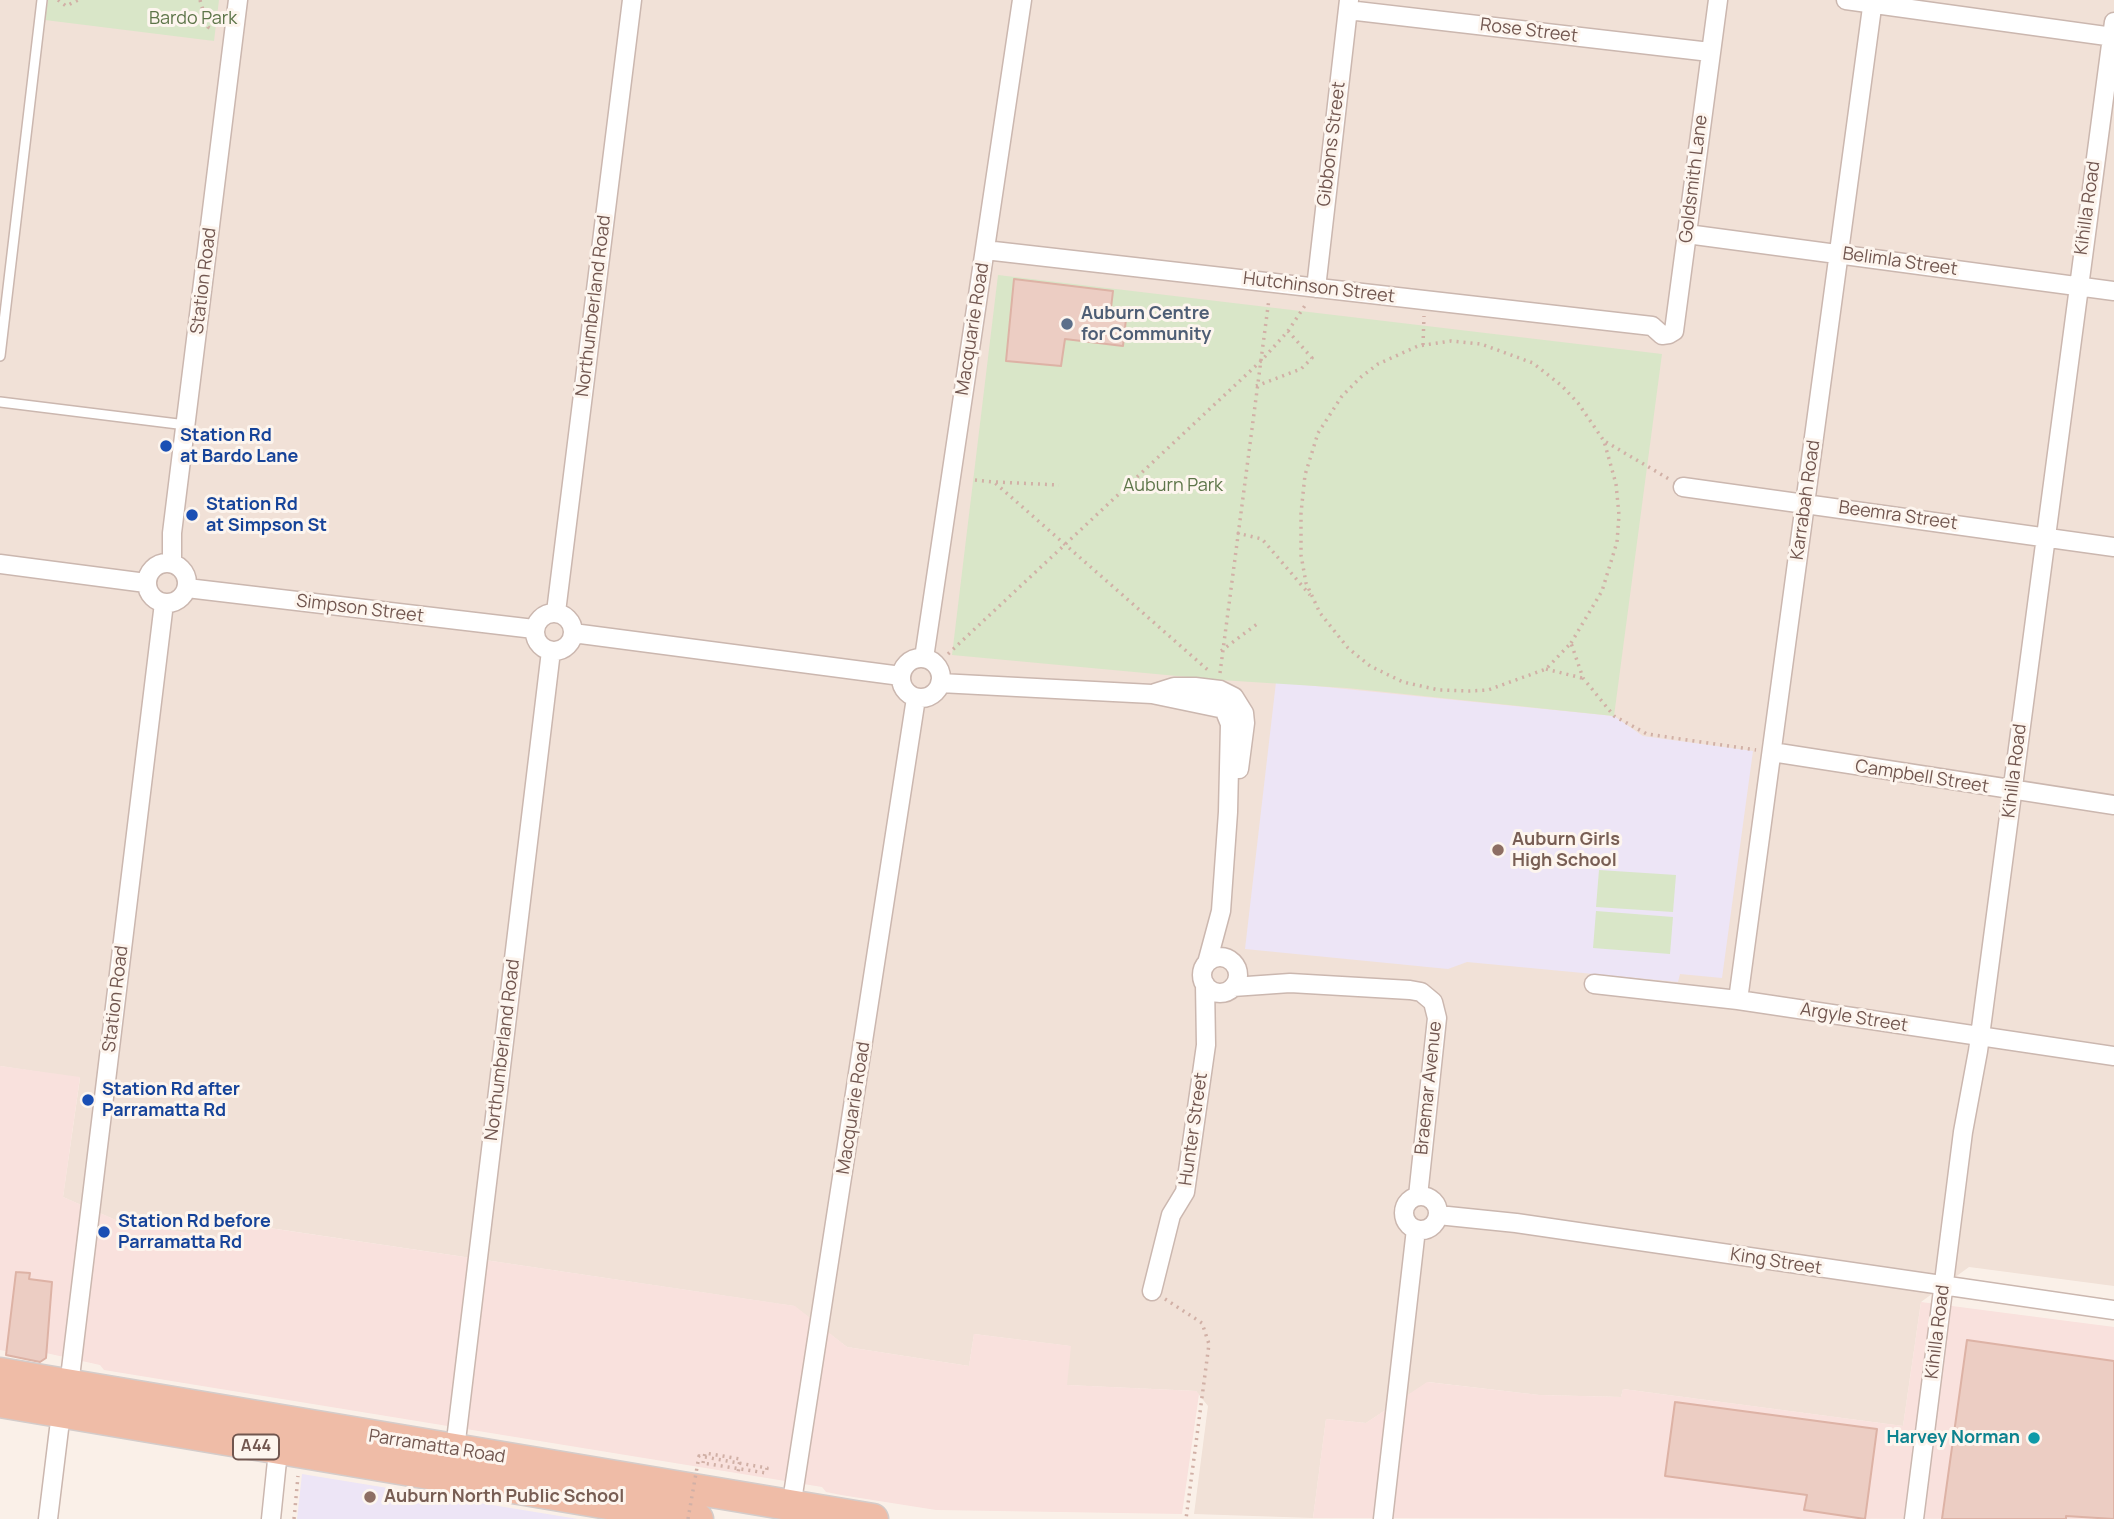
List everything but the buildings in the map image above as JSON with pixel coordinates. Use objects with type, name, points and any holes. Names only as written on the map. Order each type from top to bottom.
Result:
[{"type":"highway","name":"Parramatta Road","points":[[0,1373],[65,1399],[289,1460],[698,1519]]},
{"type":"highway","name":"Parramatta Road","points":[[0,1402],[65,1399],[454,1449],[790,1512],[873,1519]]},
{"type":"street","name":"Station Road","points":[[172,562],[172,533],[238,0]]},
{"type":"street","name":"Northumberland Road","points":[[556,612],[632,0]]},
{"type":"street","name":"Macquarie Road","points":[[924,659],[1022,0]]},
{"type":"street","name":"Goldsmith Lane","points":[[1652,326],[1662,335],[1674,331],[1718,0]]},
{"type":"street","points":[[1846,0],[2113,32]]},
{"type":"street","name":"Karrabah Road","points":[[1738,1000],[1873,2]]},
{"type":"street","name":"Rose Street","points":[[1348,5],[1710,52]]},
{"type":"street","name":"Gibbons Street","points":[[1316,288],[1348,5]]},
{"type":"street","name":"Kihilla Road","points":[[1914,1519],[1963,1132],[1979,1038],[2077,286],[2113,32]]},
{"type":"street","name":"Belimla Street","points":[[1687,234],[2114,291]]},
{"type":"street","name":"Hutchinson Street","points":[[985,250],[1652,326]]},
{"type":"street","name":"Beemra Street","points":[[1683,487],[2114,547]]},
{"type":"street","points":[[172,562],[185,574],[187,588],[181,598],[164,603],[151,596],[146,583],[147,576],[156,565],[172,562]]},
{"type":"street","points":[[0,564],[146,583]]},
{"type":"street","name":"Simpson Street","points":[[187,588],[534,629]]},
{"type":"street","name":"Station Road","points":[[48,1519],[164,603]]},
{"type":"street","points":[[556,612],[570,622],[573,633],[564,649],[551,651],[536,641],[534,629],[544,615],[556,612]]},
{"type":"street","points":[[573,633],[901,676]]},
{"type":"street","name":"Northumberland Road","points":[[454,1449],[551,651]]},
{"type":"street","points":[[924,659],[936,665],[940,683],[934,693],[916,698],[903,687],[901,676],[907,664],[924,659]]},
{"type":"street","points":[[940,683],[1152,694],[1224,709],[1230,724],[1228,813],[1221,911],[1203,973],[1205,984],[1213,991],[1228,990],[1238,978],[1232,963],[1221,911]]},
{"type":"street","points":[[1152,694],[1174,687],[1220,685],[1234,697],[1244,713],[1245,723],[1236,797],[1228,813]]},
{"type":"street","name":"Macquarie Road","points":[[790,1512],[916,698]]},
{"type":"street","name":"Campbell Street","points":[[1772,752],[2114,805]]},
{"type":"street","points":[[1208,962],[1217,957],[1232,963]]},
{"type":"street","name":"Braemar Avenue","points":[[1232,963],[1290,983]]},
{"type":"street","name":"Braemar Avenue","points":[[1228,990],[1290,983],[1421,992],[1433,1002],[1437,1018],[1418,1196]]},
{"type":"street","name":"Hunter Street","points":[[1152,1291],[1171,1215],[1185,1192],[1206,1045],[1205,984]]},
{"type":"street","name":"Argyle Street","points":[[1594,984],[1738,1000],[2114,1056]]},
{"type":"street","name":"Hunter Street","points":[[1206,1045],[1228,990]]},
{"type":"street","points":[[1418,1196],[1433,1201],[1438,1215],[1430,1227],[1416,1229],[1408,1223],[1404,1214],[1406,1205],[1418,1196]]},
{"type":"street","name":"King Street","points":[[1438,1215],[1516,1223],[2114,1310]]},
{"type":"street","points":[[1383,1519],[1416,1229]]},
{"type":"street","points":[[271,1519],[289,1460]]},
{"type":"lane","points":[[0,356],[42,0]]},
{"type":"lane","points":[[0,402],[186,425]]},
{"type":"path","points":[[58,0],[72,6],[78,0]]},
{"type":"path","points":[[200,0],[208,27],[212,29]]},
{"type":"path","points":[[1257,624],[1222,651],[1271,283]]},
{"type":"path","points":[[948,654],[1066,547],[1262,360],[1288,331],[1316,288]]},
{"type":"path","points":[[1423,345],[1424,300]]},
{"type":"path","points":[[1256,386],[1301,369],[1312,358],[1288,331]]},
{"type":"path","points":[[1237,533],[1262,539],[1312,598],[1335,634],[1360,658],[1384,673],[1420,687],[1462,691],[1488,690],[1546,669],[1571,643],[1602,591],[1617,542],[1616,484],[1604,441],[1562,386],[1533,363],[1481,344],[1451,341],[1423,345],[1388,359],[1361,377],[1342,396],[1318,433],[1305,475],[1301,513],[1302,562],[1312,598]]},
{"type":"path","points":[[1604,441],[1683,487]]},
{"type":"path","points":[[975,480],[1059,485]]},
{"type":"path","points":[[994,482],[1220,685]]},
{"type":"path","points":[[1571,643],[1583,678],[1614,716],[1647,734],[1772,752]]},
{"type":"path","points":[[1546,669],[1583,678]]},
{"type":"path","points":[[1152,1291],[1196,1317],[1206,1330],[1209,1343],[1186,1519]]},
{"type":"path","points":[[688,1519],[699,1456],[767,1468],[766,1473],[703,1463],[705,1453],[740,1459],[737,1473],[766,1478]]},
{"type":"path","points":[[289,1460],[293,1519]]},
{"type":"shaded area","points":[[0,0],[2114,0],[2114,1286],[1969,1267],[1921,1302],[1903,1426],[1623,1389],[1621,1397],[1539,1395],[1428,1382],[1366,1423],[1326,1419],[1313,1518],[1194,1514],[1208,1406],[1196,1391],[1066,1385],[1070,1346],[974,1334],[969,1366],[847,1347],[794,1306],[243,1224],[240,1242],[118,1221],[63,1197],[80,1078],[0,1066]]},
{"type":"shaded area","name":"Auburn Girls High School","points":[[1276,682],[1614,716],[1643,736],[1753,751],[1722,978],[1680,974],[1678,982],[1467,962],[1448,969],[1245,949]]},
{"type":"shaded area","points":[[0,1066],[80,1077],[63,1197],[118,1221],[240,1242],[242,1224],[795,1306],[847,1347],[969,1366],[974,1334],[1071,1346],[1067,1385],[1196,1391],[1199,1394],[1182,1514],[936,1510],[826,1492],[822,1487],[104,1370],[100,1365],[46,1353],[40,1357],[0,1350]]},
{"type":"shaded area","points":[[1921,1302],[2114,1327],[2114,1519],[1313,1518],[1326,1419],[1366,1423],[1427,1382],[1539,1395],[1621,1397],[1623,1389],[1903,1426]]},
{"type":"shaded area","name":"Auburn North Public School","points":[[302,1474],[578,1519],[297,1519]]},
{"type":"green space","name":"Bardo Park","points":[[48,0],[219,0],[214,41],[45,20]]},
{"type":"green space","name":"Auburn Park","points":[[998,275],[1662,354],[1614,716],[1347,688],[1220,680],[952,655]]},
{"type":"green space","points":[[1599,870],[1676,875],[1673,912],[1596,907]]},
{"type":"green space","points":[[1596,911],[1673,917],[1670,954],[1593,948]]},
{"type":"place","name":"Auburn Centre for Community","points":[[1067,324]]},
{"type":"place","name":"Station Rd at Bardo Lane","points":[[166,446]]},
{"type":"place","name":"Station Rd at Simpson St","points":[[192,515]]},
{"type":"place","name":"Auburn Girls High School","points":[[1498,850]]},
{"type":"place","name":"Station Rd after Parramatta Rd","points":[[88,1100]]},
{"type":"place","name":"Station Rd before Parramatta Rd","points":[[104,1232]]},
{"type":"place","name":"Harvey Norman","points":[[2034,1438]]},
{"type":"place","name":"Auburn North Public School","points":[[370,1497]]}]
